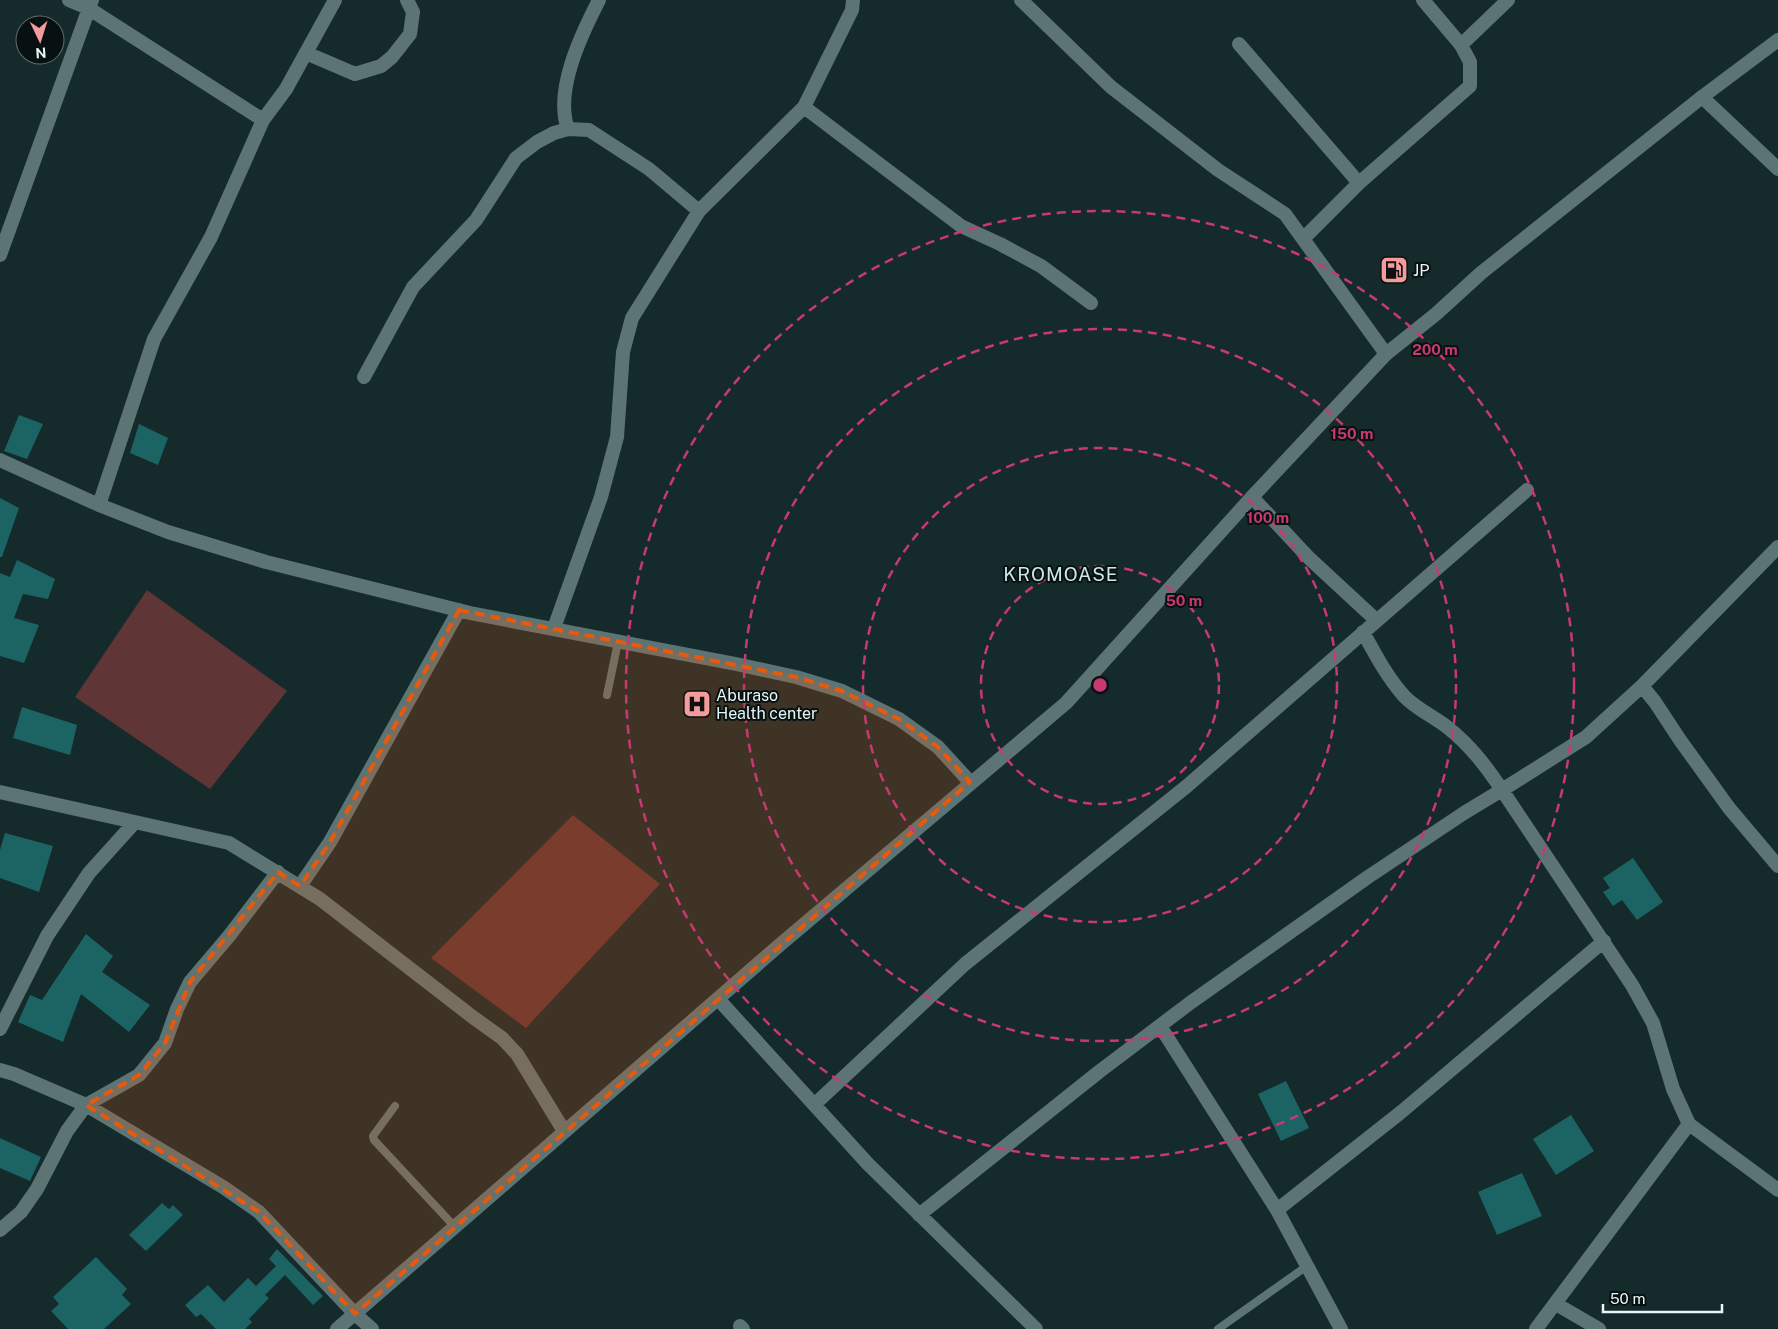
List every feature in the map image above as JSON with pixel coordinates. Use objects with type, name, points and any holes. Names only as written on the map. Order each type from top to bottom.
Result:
[{"type":"street","points":[[69,0],[90,4],[264,120]]},
{"type":"street","points":[[100,505],[154,339],[211,238],[264,120],[286,89],[335,0]]},
{"type":"street","points":[[306,53],[355,74],[381,66],[392,57],[410,34],[413,12],[407,0]]},
{"type":"street","points":[[568,129],[564,118],[562,101],[576,52],[599,0]]},
{"type":"street","points":[[554,628],[601,497],[618,437],[623,352],[632,318],[700,211],[804,107],[852,10],[853,0]]},
{"type":"street","points":[[1021,0],[1111,88],[1218,170],[1285,214],[1386,354]]},
{"type":"street","points":[[1303,239],[1359,183],[1470,86],[1470,62],[1461,45],[1423,0]]},
{"type":"street","points":[[1461,45],[1508,0]]},
{"type":"street","points":[[0,255],[90,4]]},
{"type":"street","points":[[337,1329],[970,782],[1066,703],[1252,497],[1386,354],[1436,314],[1481,273],[1702,97],[1778,40]]},
{"type":"street","points":[[1239,44],[1359,183]]},
{"type":"street","points":[[1702,97],[1778,169]]},
{"type":"street","points":[[804,107],[961,226],[1041,266],[1091,303]]},
{"type":"street","points":[[364,377],[413,287],[476,220],[516,158],[537,142],[568,129],[589,130],[649,169],[700,211]]},
{"type":"street","points":[[0,460],[100,505],[168,532],[266,562],[459,610],[753,667],[796,677],[842,691],[899,719],[938,747],[970,782]]},
{"type":"street","points":[[815,1104],[965,964],[1187,786],[1306,685],[1376,620],[1446,562],[1527,490]]},
{"type":"street","points":[[1252,497],[1309,558],[1376,620]]},
{"type":"street","points":[[919,1215],[1160,1026],[1368,877],[1464,812],[1586,737],[1642,686],[1778,547]]},
{"type":"street","points":[[300,886],[330,842],[459,610]]},
{"type":"street","points":[[1363,632],[1387,674],[1404,696],[1472,749],[1604,941],[1653,1023],[1673,1088],[1689,1124],[1778,1190]]},
{"type":"street","points":[[1642,686],[1729,808],[1778,866]]},
{"type":"street","points":[[0,792],[229,843],[278,872],[320,899],[502,1038],[516,1054],[564,1131]]},
{"type":"street","points":[[0,1029],[47,936],[89,874],[135,822]]},
{"type":"street","points":[[0,1230],[21,1212],[37,1190],[67,1131],[86,1105],[139,1075],[166,1043],[177,1009],[190,982],[229,936],[278,872]]},
{"type":"street","points":[[1277,1210],[1408,1107],[1604,941]]},
{"type":"street","points":[[719,1000],[868,1164],[1031,1328]]},
{"type":"street","points":[[1160,1026],[1277,1210],[1341,1329]]},
{"type":"street","points":[[0,1070],[14,1074],[86,1105],[178,1160],[259,1212],[355,1314],[372,1329]]},
{"type":"street","points":[[1536,1329],[1689,1124]]},
{"type":"street","points":[[1556,1304],[1599,1329]]},
{"type":"lane","points":[[607,695],[618,642]]},
{"type":"lane","points":[[395,1106],[373,1136],[374,1140],[454,1226]]},
{"type":"lane","points":[[1218,1329],[1307,1266]]},
{"type":"highlighted area","points":[[459,610],[796,677],[842,691],[899,719],[938,747],[970,782],[355,1314],[259,1212],[86,1105],[139,1075],[165,1043],[190,982],[278,872],[300,886],[330,842]]},
{"type":"shaded area","points":[[147,590],[287,691],[210,789],[75,697]]},
{"type":"shaded area","points":[[573,815],[660,884],[526,1028],[431,958]]},
{"type":"building","points":[[19,415],[43,424],[27,459],[4,451]]},
{"type":"building","points":[[139,424],[168,438],[158,465],[130,453]]},
{"type":"building","points":[[0,498],[19,508],[2,557],[0,557]]},
{"type":"building","points":[[17,560],[55,579],[48,599],[23,594],[14,618],[39,625],[24,663],[0,656],[0,573],[10,577]]},
{"type":"building","points":[[22,707],[77,725],[70,755],[13,738]]},
{"type":"building","points":[[5,833],[53,846],[39,892],[0,878],[0,850]]},
{"type":"building","points":[[1633,858],[1663,902],[1637,920],[1622,900],[1613,906],[1603,892],[1610,888],[1603,878]]},
{"type":"building","points":[[86,934],[113,956],[102,972],[150,1005],[129,1032],[81,994],[63,1042],[18,1022],[30,995],[42,1000]]},
{"type":"building","points":[[1286,1081],[1309,1128],[1281,1141],[1258,1094]]},
{"type":"building","points":[[1571,1115],[1594,1151],[1556,1175],[1533,1139]]},
{"type":"building","points":[[0,1138],[41,1157],[30,1181],[0,1168]]},
{"type":"building","points":[[1522,1173],[1542,1216],[1497,1235],[1478,1192]]},
{"type":"building","points":[[162,1203],[169,1209],[173,1205],[183,1215],[146,1251],[129,1235]]},
{"type":"building","points":[[277,1249],[323,1296],[313,1305],[285,1275],[265,1295],[269,1298],[249,1319],[252,1322],[245,1329],[216,1329],[201,1314],[196,1317],[185,1305],[208,1285],[224,1302],[248,1278],[256,1286],[276,1266],[269,1259]]},
{"type":"building","points":[[96,1257],[127,1289],[122,1295],[131,1304],[104,1329],[68,1329],[51,1311],[59,1304],[53,1297]]},
{"type":"place","name":"JP","points":[[1394,270]]},
{"type":"place","name":"Aburaso Health center","points":[[697,704]]},
{"type":"district","name":"KROMOASE","points":[[1061,574]]}]
